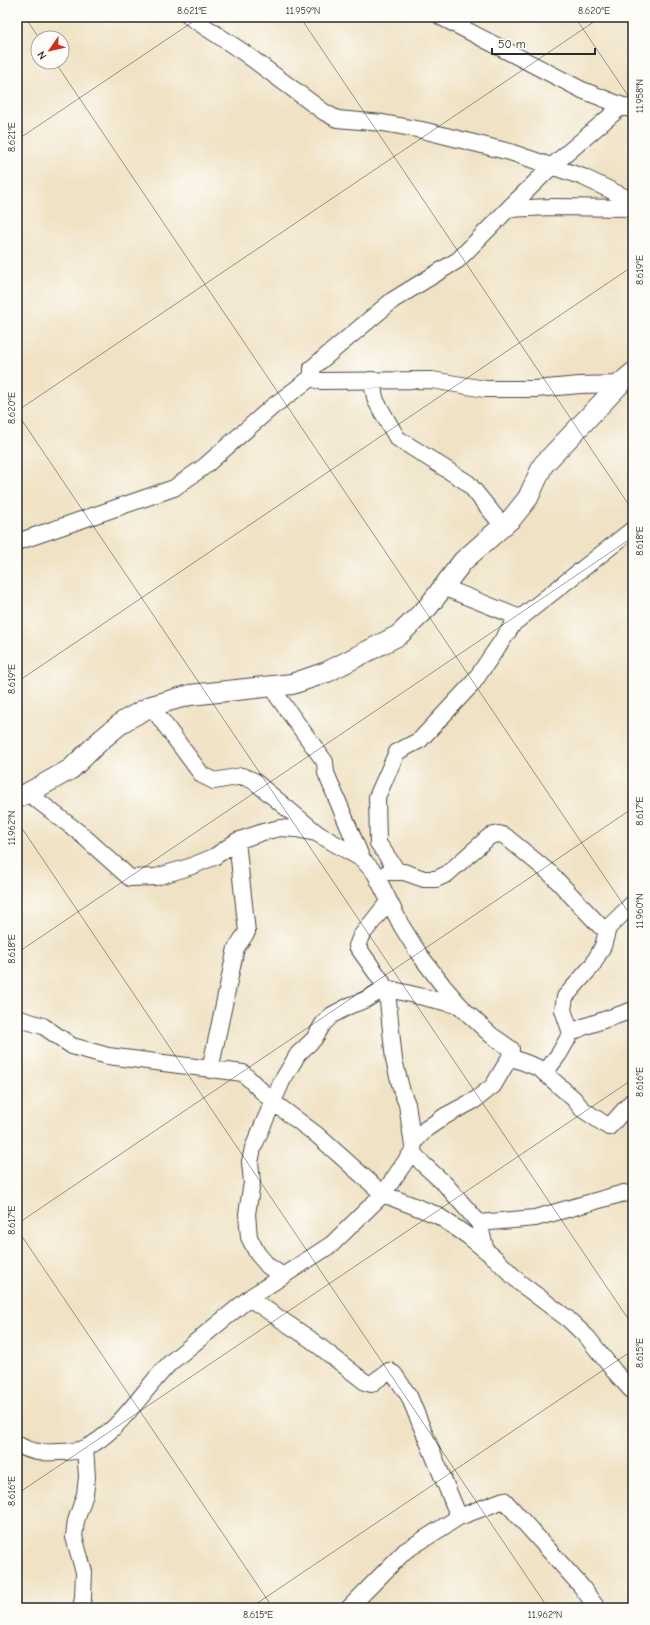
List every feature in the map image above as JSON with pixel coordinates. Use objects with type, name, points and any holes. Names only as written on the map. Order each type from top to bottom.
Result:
[{"type":"street","points":[[190,17],[243,52],[324,112],[337,119],[383,123],[422,130],[510,152],[583,177],[633,201]]},
{"type":"street","points":[[441,17],[582,90],[627,108]]},
{"type":"street","points":[[312,377],[312,368],[393,300],[458,260],[552,166],[627,108]]},
{"type":"street","points":[[508,209],[550,207],[633,208]]},
{"type":"street","points":[[312,377],[319,381],[432,380],[485,388],[535,390],[626,378]]},
{"type":"street","points":[[17,542],[174,488],[205,466],[272,407],[312,377]]},
{"type":"street","points":[[318,834],[296,829],[280,828],[237,841],[214,857],[189,867],[156,877],[130,878],[80,834],[22,795],[71,769],[102,739],[124,721],[151,706],[190,695],[292,684],[327,672],[399,635],[428,608],[463,561],[512,518],[528,498],[543,465],[626,378]]},
{"type":"street","points":[[370,380],[376,401],[397,438],[468,483],[502,526]]},
{"type":"street","points":[[398,872],[378,843],[377,797],[397,752],[420,740],[467,688],[514,623],[633,529]]},
{"type":"street","points":[[443,587],[520,618]]},
{"type":"street","points":[[273,686],[278,697],[325,762],[326,772],[362,859]]},
{"type":"street","points":[[17,1444],[29,1451],[42,1453],[68,1452],[85,1448],[102,1438],[130,1411],[161,1372],[171,1362],[249,1298],[332,1244],[383,1194],[413,1149],[418,1137],[426,1129],[445,1116],[475,1100],[493,1086],[510,1057],[511,1049],[491,1035],[461,1006],[419,954],[401,925],[375,873],[362,859],[318,834],[254,781],[242,776],[214,781],[202,775],[151,706]]},
{"type":"street","points":[[375,873],[409,873],[424,879],[436,879],[447,874],[490,836],[499,834],[505,836],[551,874],[600,926],[608,928]]},
{"type":"street","points":[[210,1070],[236,948],[247,932],[237,841]]},
{"type":"street","points":[[389,901],[361,936],[357,946],[385,988],[388,1002],[394,1060],[402,1092],[407,1104],[413,1149],[424,1165],[445,1184],[479,1223],[486,1251]]},
{"type":"street","points":[[571,1033],[563,1010],[565,997],[592,966],[603,946],[608,928],[633,903]]},
{"type":"street","points":[[283,1276],[268,1266],[257,1254],[250,1237],[247,1214],[252,1182],[250,1162],[253,1148],[282,1081],[298,1054],[314,1039],[323,1024],[332,1015],[351,1005],[365,1000],[385,988],[461,1006]]},
{"type":"street","points":[[510,1057],[547,1070],[559,1054],[571,1033],[583,1027],[633,1010]]},
{"type":"street","points":[[17,1018],[43,1026],[72,1046],[108,1056],[243,1073],[273,1102],[316,1135],[383,1194],[437,1215],[468,1236],[520,1283],[568,1319],[588,1338],[633,1392]]},
{"type":"street","points":[[539,1068],[574,1099],[582,1109],[609,1127],[633,1100]]},
{"type":"street","points":[[479,1223],[535,1218],[624,1193],[633,1195]]},
{"type":"street","points":[[249,1298],[310,1339],[365,1382],[371,1384],[389,1371],[394,1374],[409,1396],[459,1517]]},
{"type":"street","points":[[81,1608],[84,1572],[74,1537],[76,1521],[85,1494],[87,1477],[85,1448]]},
{"type":"street","points":[[349,1608],[405,1551],[459,1517],[504,1500],[581,1586],[597,1608]]}]
